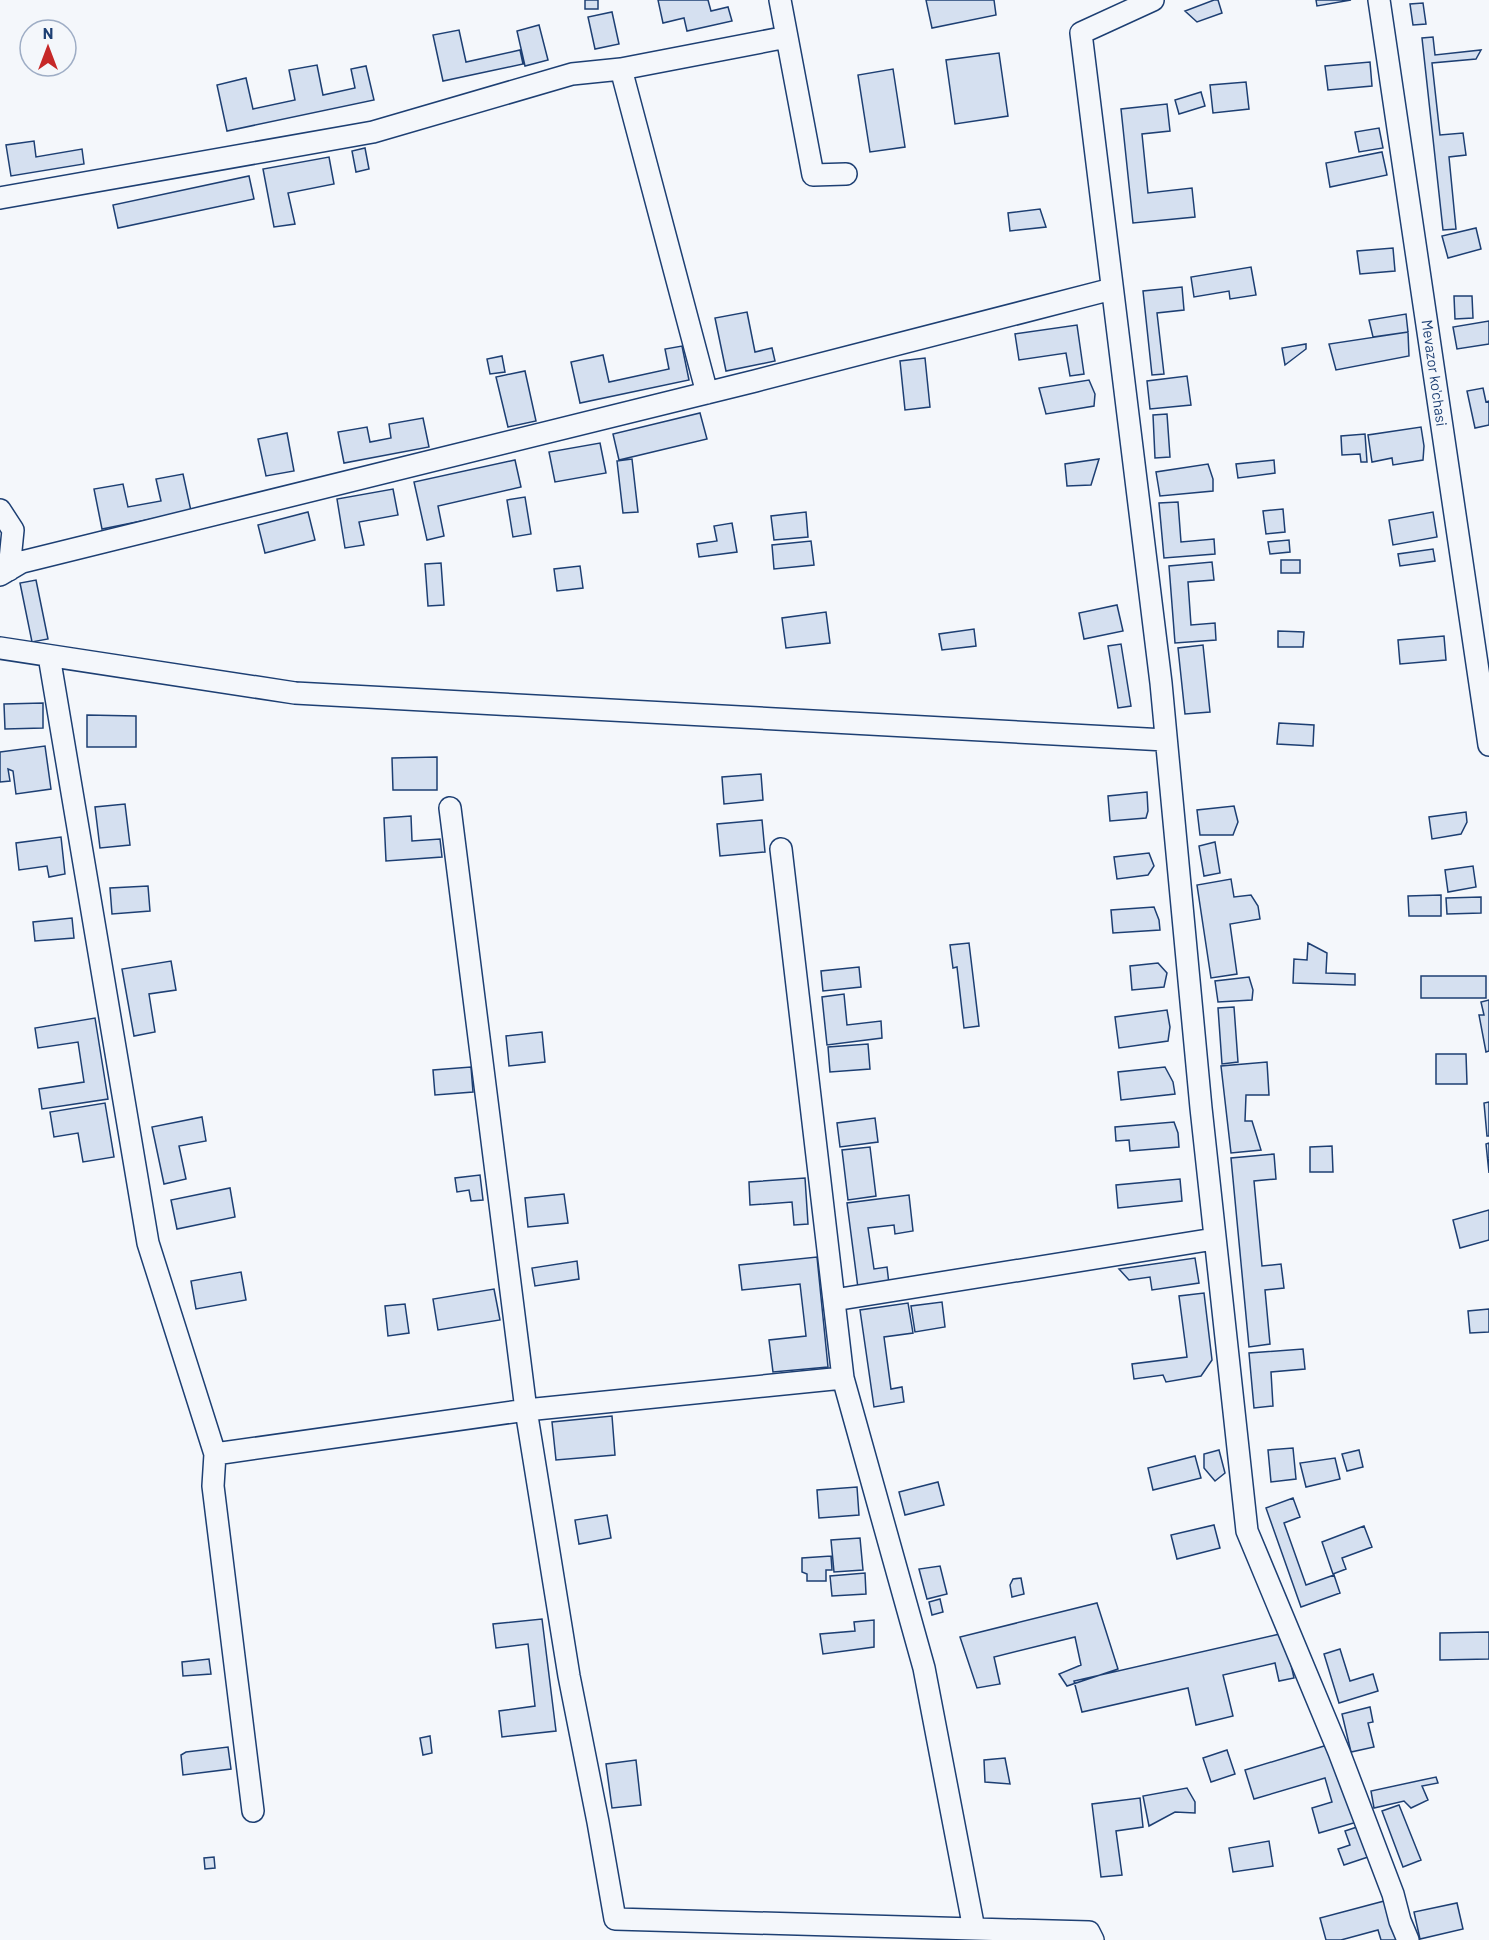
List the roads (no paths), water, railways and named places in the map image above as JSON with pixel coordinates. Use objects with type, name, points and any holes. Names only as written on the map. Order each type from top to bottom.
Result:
[{"type":"street","points":[[780,0],[813,175],[846,174]]},
{"type":"street","points":[[1153,0],[1081,33],[1160,672],[1214,1239],[1247,1531],[1339,1752],[1394,1894],[1400,1921],[1408,1940]]},
{"type":"street","name":"Mevazor ko'chasi","points":[[1378,0],[1489,745]]},
{"type":"street","points":[[0,198],[373,132],[572,74],[621,69],[787,37]]},
{"type":"street","points":[[621,69],[707,393]]},
{"type":"street","points":[[5,573],[22,562],[707,393],[1112,289]]},
{"type":"street","points":[[0,510],[13,530],[5,573]]},
{"type":"street","points":[[0,648],[296,693],[1165,740]]},
{"type":"street","points":[[49,656],[148,1243],[215,1454],[213,1486],[253,1811]]},
{"type":"street","points":[[450,808],[526,1410],[569,1676],[615,1919],[773,1932],[974,1929],[1089,1932],[1093,1940]]},
{"type":"street","points":[[781,849],[843,1378],[924,1668],[974,1929]]},
{"type":"street","points":[[834,1300],[1214,1239]]},
{"type":"street","points":[[215,1454],[526,1410],[843,1378]]}]
